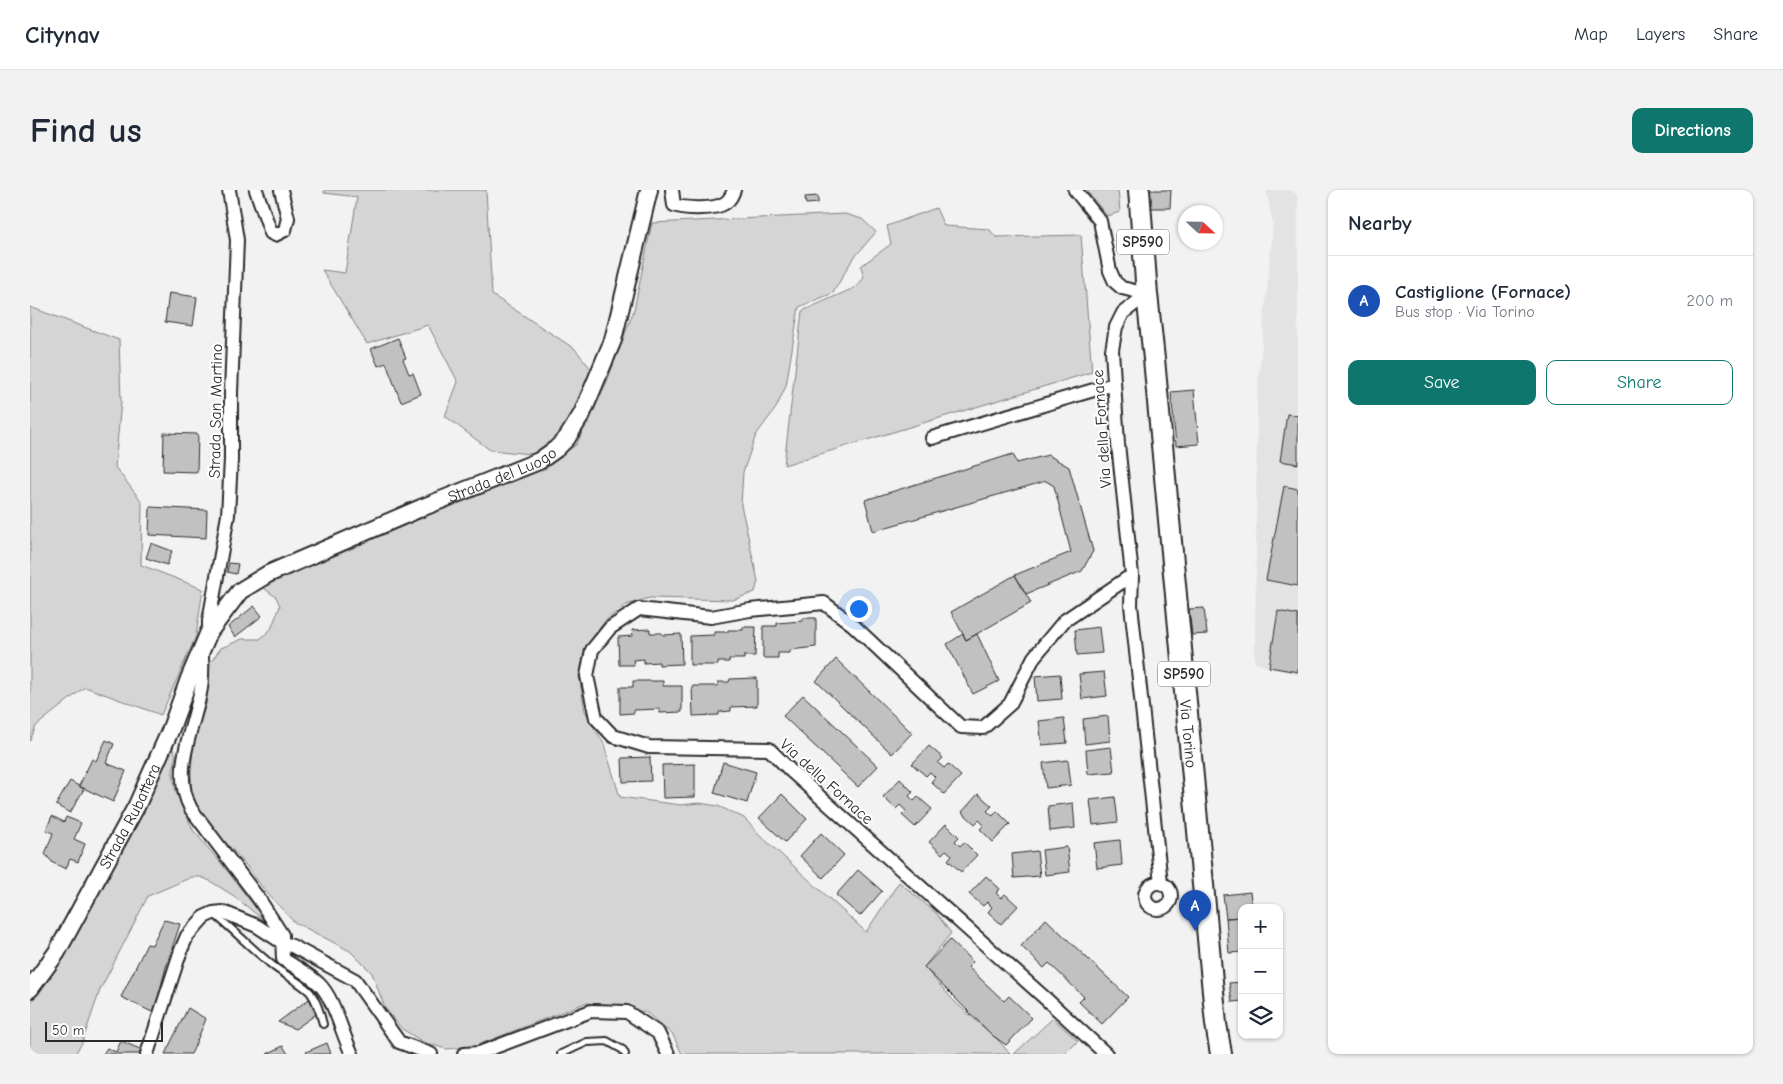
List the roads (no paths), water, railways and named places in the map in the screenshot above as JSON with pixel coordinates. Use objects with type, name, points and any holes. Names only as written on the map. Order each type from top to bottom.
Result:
[{"type":"main road","name":"Via Torino","points":[[1139,190],[1147,294],[1216,1024],[1221,1054]]},
{"type":"street","name":"Strada San Martino","points":[[209,632],[209,621],[228,515],[231,460],[231,393],[237,240],[228,190]]},
{"type":"street","points":[[256,190],[271,233],[275,235],[285,230],[288,218],[281,190]]},
{"type":"street","name":"Strada del Luogo","points":[[209,632],[240,591],[268,574],[421,508],[539,461],[556,449],[567,438],[582,414],[613,340],[649,190]]},
{"type":"street","points":[[672,190],[674,205],[684,208],[720,206],[732,197],[734,190]]},
{"type":"street","points":[[1075,190],[1100,221],[1110,271],[1115,282],[1122,288],[1147,294]]},
{"type":"street","name":"Via della Fornace","points":[[1147,294],[1123,313],[1116,327],[1112,350],[1118,444],[1132,575],[1132,615],[1161,883]]},
{"type":"street","points":[[932,438],[1114,384]]},
{"type":"street","name":"Via della Fornace","points":[[1106,1054],[791,771],[769,749],[649,747],[613,736],[596,718],[587,676],[592,650],[610,628],[638,609],[712,617],[750,610],[824,603],[852,624],[961,727],[983,728],[1010,704],[1034,657],[1064,621],[1132,575]]},
{"type":"street","name":"Strada Rubattera","points":[[30,989],[57,952],[137,805],[170,731],[209,632]]},
{"type":"street","points":[[202,648],[201,689],[183,765],[182,782],[185,798],[191,809],[259,899],[282,934],[283,959],[319,984],[329,997],[344,1039],[352,1054]]},
{"type":"street","points":[[148,1054],[187,936],[204,917],[213,913],[223,912],[257,926],[283,943],[355,980],[399,1042],[431,1054]]},
{"type":"street","points":[[464,1054],[479,1053],[591,1011],[627,1012],[658,1033],[668,1054]]},
{"type":"lane","points":[[213,913],[271,964],[302,985],[311,994],[319,1008],[323,1024]]},
{"type":"lane","points":[[562,1054],[586,1042],[607,1041],[623,1050],[625,1054]]},
{"type":"place","name":"Castiglione (Fornace)","points":[[1195,931]]}]
